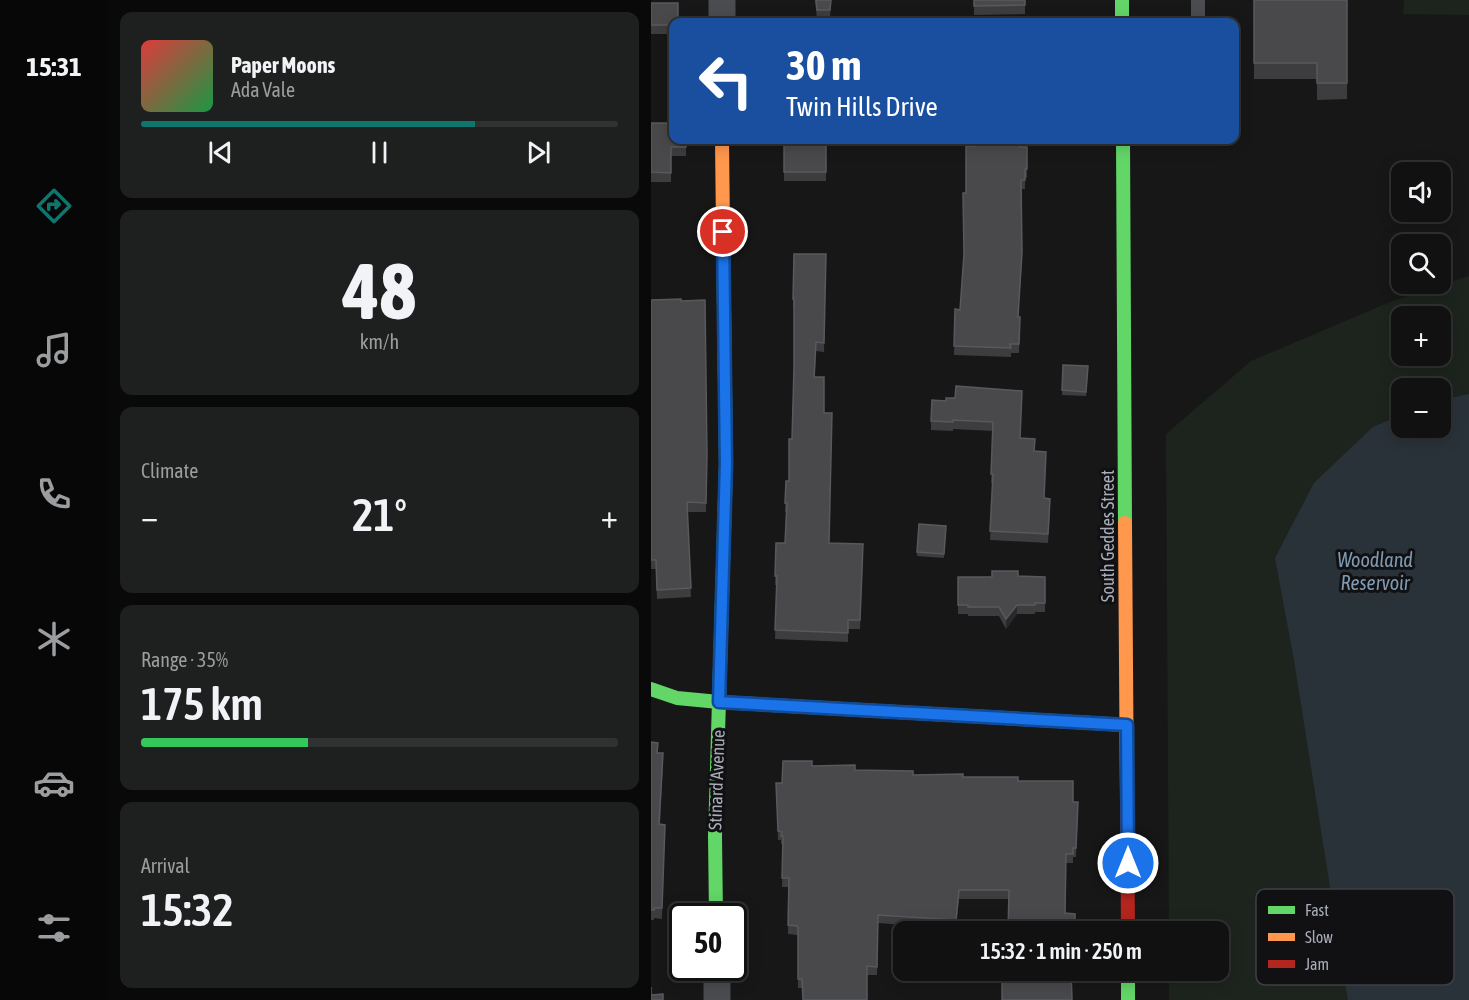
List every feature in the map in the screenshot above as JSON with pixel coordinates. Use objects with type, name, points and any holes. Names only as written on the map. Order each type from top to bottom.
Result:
[{"type":"street","points":[[722,0],[722,18]]},
{"type":"street","points":[[1122,0],[1122,18]]},
{"type":"street","name":"Stinard Avenue","points":[[716,903],[715,836],[726,464],[722,144]]},
{"type":"street","name":"South Geddes Street","points":[[1126,144],[1128,921]]},
{"type":"street","points":[[651,689],[677,698],[719,702],[1127,725]]},
{"type":"street","points":[[717,981],[717,1000]]},
{"type":"street","points":[[1128,981],[1128,1000]]},
{"type":"lane","points":[[1198,0],[1198,18]]},
{"type":"shaded area","points":[[1404,0],[1469,0],[1469,15],[1403,14]]},
{"type":"shaded area","points":[[1469,276],[1469,1000],[1169,1000],[1169,981],[1229,981],[1229,921],[1169,921],[1166,434],[1251,361],[1390,302],[1414,294],[1451,294],[1451,282]]},
{"type":"water","name":"Woodland Reservoir","points":[[1469,394],[1469,1000],[1348,1000],[1346,985],[1454,985],[1454,889],[1330,889],[1294,660],[1275,558],[1314,483],[1373,427],[1391,419],[1391,438],[1451,438],[1451,398]]},
{"type":"building","points":[[816,0],[831,0],[830,10],[817,10]]},
{"type":"building","points":[[974,0],[1025,0],[1025,5],[974,6]]},
{"type":"building","points":[[1254,0],[1347,0],[1347,83],[1317,83],[1317,63],[1254,63]]},
{"type":"building","points":[[651,3],[678,3],[678,18],[669,18],[669,25],[651,25]]},
{"type":"building","points":[[651,123],[669,123],[669,144],[686,144],[686,147],[671,147],[671,173],[651,172]]},
{"type":"building","points":[[784,144],[826,144],[826,172],[784,172]]},
{"type":"building","points":[[975,144],[1020,144],[1020,147],[1027,147],[1025,180],[1021,180],[1022,252],[1018,317],[1020,317],[1019,344],[1010,344],[1011,348],[954,346],[955,309],[960,310],[964,254],[963,193],[966,193],[966,146],[975,146]]},
{"type":"building","points":[[794,254],[826,254],[824,343],[816,342],[814,377],[824,377],[824,413],[832,413],[829,543],[863,544],[860,620],[848,620],[848,633],[775,630],[776,543],[785,543],[786,481],[789,481],[789,439],[792,439]]},
{"type":"building","points":[[681,299],[681,301],[705,300],[706,503],[687,502],[691,588],[657,590],[656,560],[651,560],[651,300]]},
{"type":"building","points":[[1063,365],[1088,366],[1086,392],[1062,390]]},
{"type":"building","points":[[956,386],[1022,391],[1020,438],[1035,439],[1034,451],[1046,452],[1044,498],[1050,499],[1048,534],[990,531],[993,422],[931,421],[932,400],[946,401],[946,398],[955,398]]},
{"type":"building","points":[[919,524],[946,526],[944,554],[917,552]]},
{"type":"building","points":[[992,571],[1018,571],[1018,576],[1045,577],[1045,603],[1017,605],[1006,619],[999,607],[958,605],[958,577],[992,577]]},
{"type":"building","points":[[651,742],[658,743],[657,753],[663,753],[659,824],[665,825],[662,908],[654,908],[654,910],[651,910]]},
{"type":"building","points":[[783,761],[812,761],[812,766],[855,765],[855,770],[913,771],[913,775],[963,774],[963,777],[1018,777],[1018,781],[1073,781],[1073,802],[1078,802],[1076,848],[1073,848],[1073,854],[1066,854],[1065,913],[1075,914],[1075,921],[1008,921],[1009,890],[959,890],[956,920],[878,915],[877,967],[867,966],[867,1000],[803,1000],[802,979],[798,979],[798,928],[788,925],[789,878],[782,878],[783,836],[781,836],[782,832],[778,831],[776,783],[782,783]]},
{"type":"building","points":[[1002,981],[1071,981],[1072,1000],[1002,1000]]},
{"type":"building","points":[[663,994],[663,1000],[651,1000],[651,995]]},
{"type":"traffic: fast","points":[[1122,0],[1122,18]]},
{"type":"traffic: fast","points":[[1123,144],[1125,523]]},
{"type":"traffic: fast","points":[[716,903],[715,836],[726,464],[723,229]]},
{"type":"traffic: fast","points":[[651,689],[677,698],[719,702],[1127,725]]},
{"type":"traffic: fast","points":[[1128,981],[1128,1000]]},
{"type":"traffic: slow","points":[[722,144],[723,229]]},
{"type":"traffic: slow","points":[[1125,523],[1127,802]]},
{"type":"traffic: jam","points":[[1127,802],[1128,921]]},
{"type":"route","points":[[723,232],[726,464],[719,702],[1127,725],[1128,863]]}]
